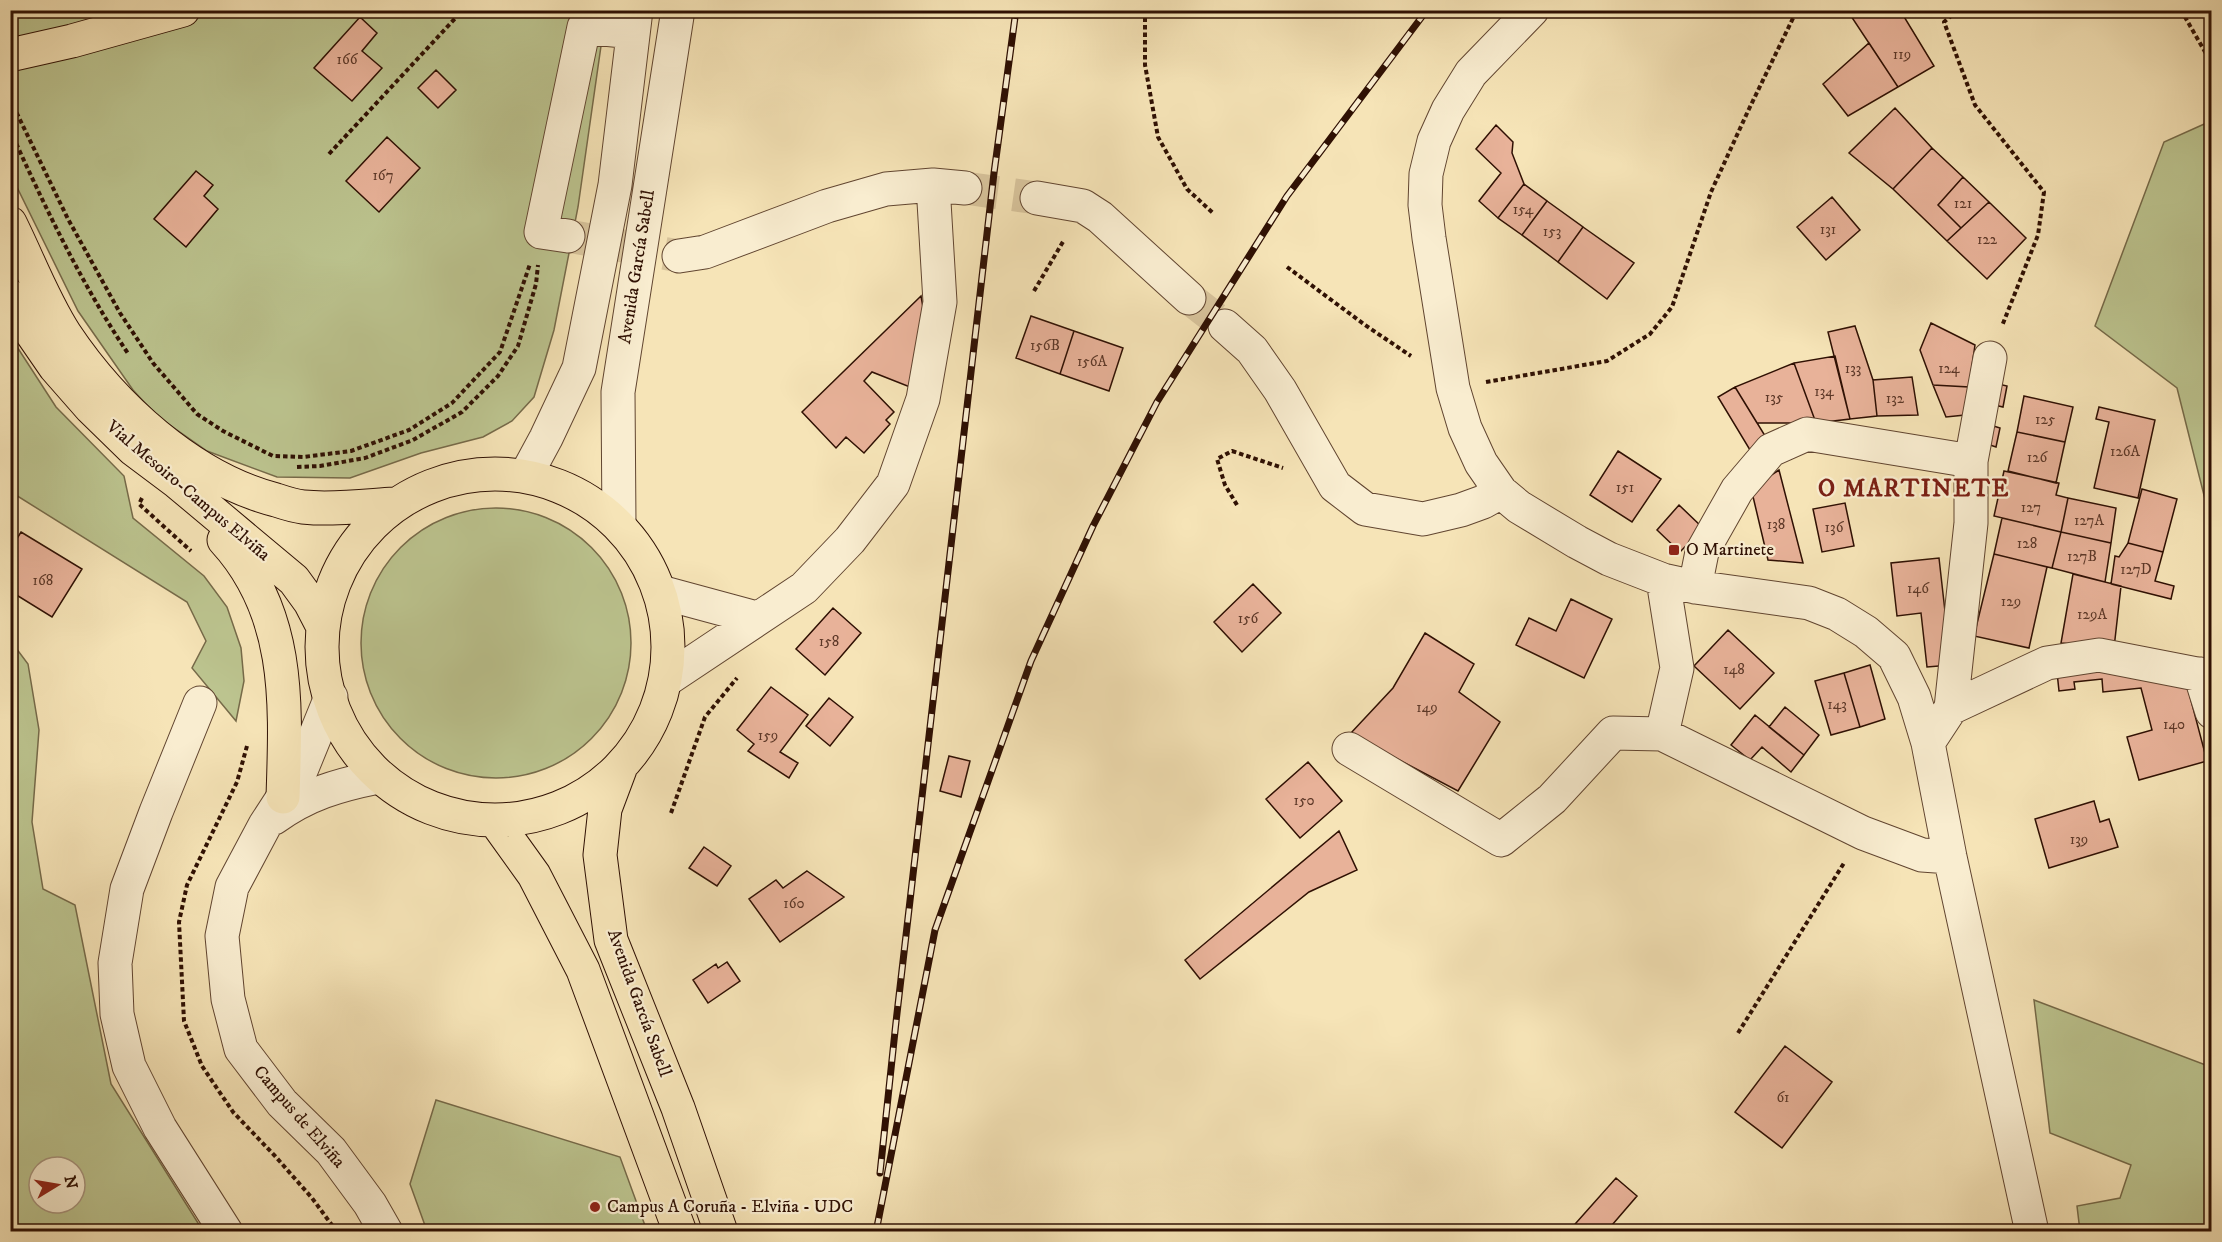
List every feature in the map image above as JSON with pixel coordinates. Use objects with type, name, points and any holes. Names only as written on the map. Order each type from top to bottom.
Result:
[{"type":"main road","points":[[10,55],[72,41],[183,10]]},
{"type":"main road","name":"Vial Mesoiro-Campus Elviña","points":[[10,223],[63,332],[105,386],[173,449],[222,480],[264,497],[301,507],[342,508],[394,504]]},
{"type":"main road","name":"Vial Mesoiro-Campus Elviña","points":[[10,296],[24,322],[55,367],[92,408],[133,449],[177,482],[294,580],[310,602],[323,627]]},
{"type":"main road","points":[[480,473],[526,475],[576,493],[619,525],[643,556],[660,592],[668,630],[666,680],[649,728],[620,769],[584,797],[542,815],[496,822],[453,817],[413,802],[378,777],[349,744],[324,672],[323,627],[331,586],[356,540],[394,504],[435,483],[480,473]]},
{"type":"main road","points":[[177,482],[200,514],[248,569],[261,591],[270,614],[282,676],[285,706],[283,796]]},
{"type":"main road","name":"Avenida García Sabell","points":[[620,769],[605,808],[600,855],[611,940],[678,1108],[722,1232]]},
{"type":"main road","points":[[496,822],[534,874],[583,970],[680,1232]]},
{"type":"street","name":"Avenida García Sabell","points":[[619,525],[618,392],[678,10]]},
{"type":"street","points":[[1532,10],[1471,73],[1448,110],[1434,141],[1426,174],[1425,205],[1429,238],[1452,376],[1465,428],[1480,463],[1501,492],[1519,507],[1585,547],[1663,580],[1695,587],[1809,603],[1837,614],[1866,632],[1894,656],[1914,697],[1928,743],[1950,857],[2032,1232]]},
{"type":"street","name":"Avenida García Sabell","points":[[526,475],[579,368],[615,185],[635,21]]},
{"type":"street","points":[[555,234],[584,27],[635,21]]},
{"type":"street","points":[[666,680],[804,588],[850,540],[893,484],[922,399],[940,302],[933,185]]},
{"type":"street","points":[[679,256],[705,252],[827,206],[886,189],[933,185],[965,188]]},
{"type":"street","points":[[1036,198],[1083,206],[1100,217],[1189,298]]},
{"type":"street","points":[[1225,326],[1252,350],[1280,390],[1335,486],[1365,509],[1423,519],[1461,510],[1501,492]]},
{"type":"street","points":[[1928,743],[1952,708],[1971,523],[1971,461],[1990,358]]},
{"type":"street","points":[[1695,587],[1702,552],[1719,521],[1737,490],[1771,450],[1807,434],[1971,461]]},
{"type":"street","points":[[1662,734],[1677,668],[1663,580]]},
{"type":"street","points":[[660,592],[756,618]]},
{"type":"street","points":[[1952,708],[2047,663],[2099,655],[2206,676],[2211,712]]},
{"type":"street","name":"Campus de Elviña","points":[[331,697],[302,768],[265,825],[232,887],[222,936],[228,999],[241,1049],[282,1103],[331,1151],[370,1204],[386,1232]]},
{"type":"street","points":[[200,703],[127,889],[115,963],[117,1014],[129,1066],[160,1128],[226,1232]]},
{"type":"street","points":[[1349,749],[1501,840],[1552,800],[1613,733],[1662,734],[1863,833],[1922,855],[1950,857]]},
{"type":"street","name":"Campus de Elviña","points":[[265,825],[288,808],[332,787],[378,777]]},
{"type":"path","points":[[329,154],[463,10]]},
{"type":"path","points":[[1145,10],[1145,65],[1158,137],[1187,189],[1214,214]]},
{"type":"path","points":[[1287,267],[1417,360],[1452,376],[1607,361],[1650,334],[1672,307],[1711,192],[1797,10]]},
{"type":"path","points":[[1958,10],[1944,22],[1976,105],[2044,192],[2038,235],[1990,358]]},
{"type":"path","points":[[2181,10],[2211,64]]},
{"type":"path","points":[[10,99],[68,219],[120,313],[153,363],[197,414],[223,431],[273,456],[303,457],[351,451],[409,430],[452,403],[500,352],[555,234]]},
{"type":"path","points":[[1034,291],[1083,206]]},
{"type":"path","points":[[285,468],[320,466],[364,458],[413,440],[462,412],[498,376],[518,346],[555,234]]},
{"type":"path","points":[[1237,505],[1225,485],[1217,459],[1232,451],[1284,468]]},
{"type":"path","points":[[671,813],[705,717],[740,674]]},
{"type":"path","points":[[1738,1033],[1863,833]]},
{"type":"green space","points":[[10,11],[606,11],[578,207],[554,330],[534,397],[512,421],[483,437],[421,453],[350,478],[277,477],[207,451],[157,416],[133,390],[78,311],[11,175]]},
{"type":"green space","points":[[2211,121],[2211,523],[2177,388],[2095,326],[2164,142]]},
{"type":"green space","points":[[10,336],[56,407],[124,476],[133,518],[204,576],[227,607],[241,648],[244,681],[236,721],[192,668],[206,641],[187,602],[11,492]]},
{"type":"green space","points":[[496,508],[522,511],[548,518],[582,539],[600,557],[621,591],[628,617],[631,643],[628,669],[621,695],[600,729],[582,747],[548,768],[522,775],[496,778],[470,775],[444,768],[410,747],[392,729],[371,695],[364,669],[361,643],[364,617],[371,591],[392,557],[410,539],[444,518],[470,511]]},
{"type":"green space","points":[[10,640],[28,664],[39,730],[32,822],[43,889],[75,905],[111,1084],[203,1231],[11,1231]]},
{"type":"green space","points":[[2034,1000],[2211,1067],[2211,1231],[2080,1231],[2077,1206],[2120,1198],[2131,1165],[2050,1133]]},
{"type":"green space","points":[[436,1100],[620,1157],[647,1231],[427,1231],[410,1184]]},
{"type":"building","points":[[1847,10],[1900,10],[1934,66],[1898,87]]},
{"type":"building","points":[[360,17],[377,33],[362,51],[382,68],[352,101],[314,68]]},
{"type":"building","points":[[1869,43],[1898,87],[1848,116],[1823,84]]},
{"type":"building","points":[[436,70],[456,90],[438,108],[418,88]]},
{"type":"building","points":[[1895,108],[1932,148],[1893,189],[1849,153]]},
{"type":"building","points":[[1496,125],[1513,142],[1512,153],[1524,184],[1498,218],[1479,201],[1501,173],[1476,149]]},
{"type":"building","points":[[387,137],[420,168],[379,212],[346,181]]},
{"type":"building","points":[[1932,148],[1963,177],[1938,205],[1961,228],[1947,241],[1893,189]]},
{"type":"building","points":[[196,171],[213,185],[204,196],[218,209],[186,247],[154,219]]},
{"type":"building","points":[[1963,177],[1989,202],[1961,228],[1938,205]]},
{"type":"building","points":[[1524,184],[1547,201],[1522,235],[1498,218]]},
{"type":"building","points":[[1832,197],[1860,230],[1826,260],[1797,227]]},
{"type":"building","points":[[1547,201],[1583,227],[1558,262],[1522,235]]},
{"type":"building","points":[[1989,202],[2026,238],[1987,279],[1947,241]]},
{"type":"building","points":[[1583,227],[1634,263],[1607,299],[1558,262]]},
{"type":"building","points":[[921,296],[926,324],[915,389],[872,372],[864,381],[894,412],[886,420],[890,424],[864,453],[846,437],[836,448],[802,412]]},
{"type":"building","points":[[1031,316],[1074,331],[1060,374],[1016,358]]},
{"type":"building","points":[[1931,323],[1975,345],[1969,387],[1933,385],[1920,350]]},
{"type":"building","points":[[1855,326],[1873,380],[1877,416],[1850,419],[1828,332]]},
{"type":"building","points":[[1074,331],[1123,348],[1109,391],[1060,374]]},
{"type":"building","points":[[1835,356],[1850,419],[1816,423],[1794,363]]},
{"type":"building","points":[[1794,363],[1816,423],[1757,423],[1735,387]]},
{"type":"building","points":[[1912,377],[1918,415],[1877,416],[1873,380]]},
{"type":"building","points":[[1990,382],[2007,386],[2003,407],[1986,403]]},
{"type":"building","points":[[1933,385],[1969,387],[1965,415],[1946,417]]},
{"type":"building","points":[[1735,387],[1767,439],[1750,450],[1718,397]]},
{"type":"building","points":[[2024,396],[2073,407],[2065,442],[2017,432]]},
{"type":"building","points":[[2099,407],[2155,420],[2138,498],[2094,488],[2109,422],[2096,419]]},
{"type":"building","points":[[1984,423],[2000,428],[1996,447],[1984,443]]},
{"type":"building","points":[[2017,432],[2065,442],[2056,483],[2008,471]]},
{"type":"building","points":[[1618,451],[1661,479],[1632,522],[1590,495]]},
{"type":"building","points":[[1779,470],[1803,563],[1768,560],[1751,488]]},
{"type":"building","points":[[2004,471],[2059,483],[2056,495],[2068,498],[2061,532],[1994,516]]},
{"type":"building","points":[[2142,489],[2177,499],[2163,552],[2128,543]]},
{"type":"building","points":[[2068,498],[2116,508],[2111,543],[2061,532]]},
{"type":"building","points":[[1845,503],[1854,546],[1822,552],[1813,509]]},
{"type":"building","points":[[1679,505],[1703,528],[1680,552],[1657,530]]},
{"type":"building","points":[[2002,518],[2061,532],[2052,568],[1994,554]]},
{"type":"building","points":[[21,532],[82,569],[52,617],[10,591],[10,550]]},
{"type":"building","points":[[2061,532],[2111,543],[2105,582],[2052,568]]},
{"type":"building","points":[[2128,543],[2163,552],[2155,581],[2174,586],[2171,599],[2111,584],[2115,556],[2119,557]]},
{"type":"building","points":[[1994,554],[2047,567],[2029,648],[1974,636]]},
{"type":"building","points":[[1939,558],[1951,665],[1927,667],[1921,613],[1897,616],[1891,563]]},
{"type":"building","points":[[2073,574],[2121,586],[2114,648],[2061,643]]},
{"type":"building","points":[[1253,584],[1281,613],[1242,652],[1214,622]]},
{"type":"building","points":[[1571,599],[1612,619],[1584,678],[1516,645],[1529,618],[1556,631]]},
{"type":"building","points":[[833,608],[861,633],[825,675],[796,649]]},
{"type":"building","points":[[1728,630],[1774,673],[1740,709],[1694,666]]},
{"type":"building","points":[[1425,633],[1474,664],[1459,692],[1500,722],[1458,791],[1350,734],[1393,688]]},
{"type":"building","points":[[2105,663],[2187,685],[2207,761],[2139,780],[2127,737],[2152,730],[2141,688],[2103,692],[2102,679],[2074,682],[2075,689],[2059,691],[2057,672]]},
{"type":"building","points":[[1870,665],[1885,719],[1860,727],[1844,673]]},
{"type":"building","points":[[1844,673],[1860,727],[1831,735],[1815,681]]},
{"type":"building","points":[[771,687],[808,715],[780,752],[798,763],[789,778],[748,751],[754,744],[737,730]]},
{"type":"building","points":[[829,698],[853,717],[830,746],[806,726]]},
{"type":"building","points":[[1785,707],[1819,735],[1804,755],[1769,727]]},
{"type":"building","points":[[1755,715],[1804,755],[1791,772],[1762,747],[1750,760],[1731,745]]},
{"type":"building","points":[[949,756],[970,761],[961,797],[940,791]]},
{"type":"building","points":[[1308,762],[1342,801],[1300,838],[1266,799]]},
{"type":"building","points":[[2094,801],[2100,822],[2109,819],[2118,847],[2049,868],[2035,819]]},
{"type":"building","points":[[1339,831],[1357,870],[1309,892],[1200,979],[1185,960]]},
{"type":"building","points":[[704,847],[731,866],[717,886],[689,868]]},
{"type":"building","points":[[807,871],[844,897],[780,942],[749,899],[776,880],[783,888]]},
{"type":"building","points":[[727,962],[740,981],[708,1003],[693,980],[716,964],[718,968]]},
{"type":"building","points":[[1785,1046],[1832,1082],[1782,1148],[1735,1112]]},
{"type":"building","points":[[1616,1178],[1637,1196],[1606,1232],[1568,1232]]},
{"type":"tunnel","points":[[965,188],[1037,198]]},
{"type":"tunnel","points":[[568,236],[679,256]]},
{"type":"tunnel","points":[[1189,298],[1225,326]]},
{"type":"railway","points":[[880,1173],[994,173],[1016,10]]},
{"type":"railway","points":[[876,1232],[935,930],[1031,661],[1093,526],[1157,402],[1287,196],[1427,10]]},
{"type":"place","name":"O Martinete","points":[[1674,550]]},
{"type":"place","name":"Campus A Coruña - Elviña - UDC","points":[[595,1207]]},
{"type":"district","name":"O MARTINETE","points":[[1914,489]]}]
